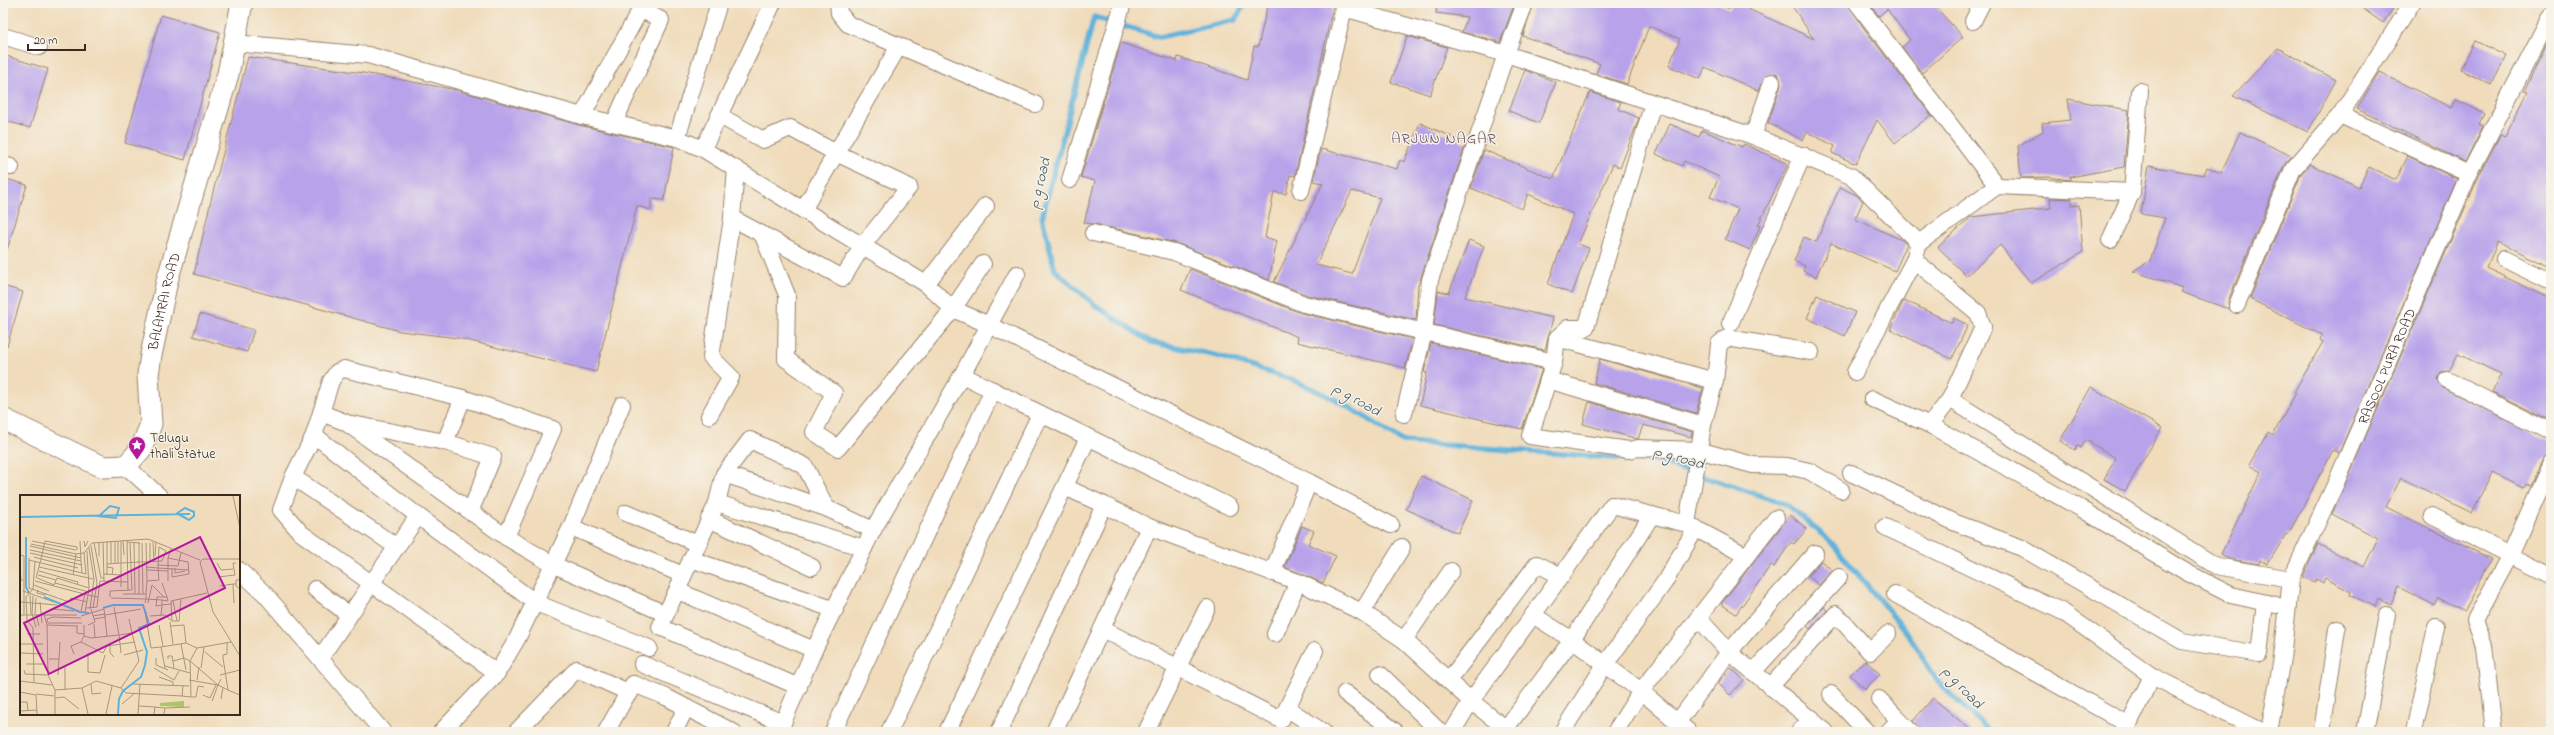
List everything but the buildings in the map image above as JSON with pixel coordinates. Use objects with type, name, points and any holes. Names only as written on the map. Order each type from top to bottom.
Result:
[{"type":"street","name":"BALAMRAI ROAD","points":[[126,466],[141,449],[151,424],[148,375],[153,348],[168,281],[228,74],[242,3]]},
{"type":"street","points":[[677,138],[719,3]]},
{"type":"street","points":[[703,149],[773,3]]},
{"type":"street","points":[[838,3],[839,14],[848,24],[1035,104]]},
{"type":"street","points":[[1404,414],[1424,332],[1430,280],[1506,54],[1525,3]]},
{"type":"street","points":[[1857,3],[1997,186]]},
{"type":"street","points":[[1973,21],[1982,3]]},
{"type":"street","points":[[2237,305],[2293,169],[2340,115],[2412,3]]},
{"type":"street","points":[[1301,191],[1344,5],[1506,54],[1753,136],[1803,155],[1851,176],[1919,243]]},
{"type":"street","points":[[582,116],[642,6],[661,20],[614,123]]},
{"type":"street","points":[[1070,180],[1122,7]]},
{"type":"street","name":"RASOOL PURA ROAD","points":[[2269,732],[2282,658],[2291,579],[2335,485],[2469,174],[2551,15]]},
{"type":"street","points":[[3,36],[39,47]]},
{"type":"street","points":[[234,43],[368,56],[582,116],[677,138],[703,149],[926,284],[953,309],[989,325],[1309,482],[1391,525]]},
{"type":"street","points":[[803,210],[899,46]]},
{"type":"street","points":[[1753,136],[1772,82]]},
{"type":"street","points":[[2110,240],[2132,192],[2140,91]]},
{"type":"street","points":[[1653,103],[1586,328],[1568,328],[1557,338],[1554,362],[1530,436],[1628,450],[1638,448],[1698,452],[1753,465],[1787,466],[1809,471],[1842,490]]},
{"type":"street","points":[[2340,115],[2469,174]]},
{"type":"street","points":[[720,116],[763,140],[790,128],[836,153],[909,186],[863,245],[843,278],[732,218]]},
{"type":"street","points":[[1730,324],[1803,155]]},
{"type":"street","points":[[709,416],[731,377],[711,357],[732,218],[736,169]]},
{"type":"street","points":[[1855,372],[1914,260],[1919,243],[1997,186],[2132,192]]},
{"type":"street","points":[[926,284],[986,206]]},
{"type":"street","points":[[1093,234],[1174,252],[1304,304],[1554,362]]},
{"type":"street","points":[[763,236],[787,296],[786,359],[834,393],[814,432],[838,448],[953,309],[984,264]]},
{"type":"street","points":[[2504,259],[2551,282]]},
{"type":"street","points":[[1914,260],[1978,313],[1982,319],[1983,327],[1950,400],[1930,425]]},
{"type":"street","points":[[642,664],[781,728],[814,650],[873,530],[962,375],[1017,274]]},
{"type":"street","points":[[1557,338],[1714,381]]},
{"type":"street","points":[[1562,732],[1604,666],[1664,583],[1692,526],[1691,498],[1703,425],[1714,381],[1719,344],[1727,338],[1811,352]]},
{"type":"street","points":[[497,673],[302,533],[281,510],[293,477],[314,435],[333,377],[337,372],[344,369],[462,398],[553,429],[506,537]]},
{"type":"street","points":[[962,375],[1230,507]]},
{"type":"street","points":[[1548,380],[1703,425]]},
{"type":"street","points":[[2447,380],[2551,432]]},
{"type":"street","points":[[833,732],[993,390]]},
{"type":"street","points":[[445,442],[462,398]]},
{"type":"street","points":[[1872,399],[1930,425],[2080,508],[2186,572],[2230,595],[2287,608]]},
{"type":"street","points":[[1950,400],[2216,566],[2291,579]]},
{"type":"street","points":[[441,732],[497,673],[536,603],[571,527],[622,404]]},
{"type":"street","points":[[321,413],[345,422],[445,442],[493,457],[470,512]]},
{"type":"street","points":[[889,732],[1040,414]]},
{"type":"street","points":[[3,419],[92,462],[104,466],[126,466],[158,495]]},
{"type":"street","points":[[345,422],[506,537],[554,565],[666,614]]},
{"type":"street","points":[[314,435],[418,516],[536,603],[649,648]]},
{"type":"street","points":[[947,732],[1088,438]]},
{"type":"street","points":[[799,687],[660,627],[717,503],[724,474],[750,440],[805,466],[826,508]]},
{"type":"street","points":[[2494,732],[2484,646],[2475,620],[2510,555],[2551,463]]},
{"type":"street","points":[[1851,473],[1956,523],[2022,548],[2182,641],[2259,654],[2265,603]]},
{"type":"street","points":[[724,474],[826,508],[873,530]]},
{"type":"street","points":[[293,477],[397,547]]},
{"type":"street","points":[[1272,572],[1309,482]]},
{"type":"street","points":[[1065,487],[1149,527],[1298,582],[1362,612],[1404,640],[1504,730],[1572,640],[1652,516]]},
{"type":"street","points":[[717,503],[864,548]]},
{"type":"street","points":[[1452,732],[1471,701],[1612,505],[1692,526],[1745,555]]},
{"type":"street","points":[[999,732],[1104,506]]},
{"type":"street","points":[[626,513],[694,552],[835,610]]},
{"type":"street","points":[[320,658],[418,516]]},
{"type":"street","points":[[2432,516],[2551,576]]},
{"type":"street","points":[[1616,731],[1641,691],[1699,619],[1745,555],[1776,518]]},
{"type":"street","points":[[709,519],[812,567]]},
{"type":"street","points":[[571,527],[683,576]]},
{"type":"street","points":[[1054,732],[1149,527]]},
{"type":"street","points":[[1885,527],[2064,612],[2152,676],[2263,732]]},
{"type":"street","points":[[1362,612],[1402,547]]},
{"type":"street","points":[[1533,615],[1572,640],[1604,666],[1641,691],[1683,727],[1729,652],[1815,552]]},
{"type":"street","points":[[1449,680],[1537,564],[1561,576]]},
{"type":"street","points":[[240,571],[265,594],[383,732]]},
{"type":"street","points":[[1404,640],[1451,571]]},
{"type":"street","points":[[683,576],[678,591],[814,650]]},
{"type":"street","points":[[1753,672],[1839,577]]},
{"type":"street","points":[[1275,634],[1298,582]]},
{"type":"street","points":[[315,589],[349,615]]},
{"type":"street","points":[[1895,594],[2127,729],[2152,676]]},
{"type":"street","points":[[1146,732],[1177,666],[1207,608]]},
{"type":"street","points":[[630,693],[649,648],[666,614]]},
{"type":"street","points":[[1770,687],[1836,614],[1870,652],[1888,634]]},
{"type":"street","points":[[2365,732],[2387,615]]},
{"type":"street","points":[[1699,619],[1729,652],[1770,687],[1812,718],[1826,732]]},
{"type":"street","points":[[2414,732],[2436,627]]},
{"type":"street","points":[[1102,629],[1282,720],[1315,651]]},
{"type":"street","points":[[2322,732],[2337,629]]},
{"type":"street","points":[[516,732],[577,669],[630,693]]},
{"type":"street","points":[[1380,674],[1440,732]]},
{"type":"street","points":[[606,732],[634,684],[686,708],[729,731]]},
{"type":"street","points":[[1346,693],[1396,732]]},
{"type":"street","points":[[1831,694],[1867,732]]},
{"type":"street","points":[[1879,699],[1911,732]]},
{"type":"street","points":[[674,732],[686,708]]},
{"type":"street","points":[[1288,709],[1323,732]]},
{"type":"street","points":[[1799,732],[1812,718]]},
{"type":"street","points":[[1888,732],[1899,720]]},
{"type":"waterway","name":"p g road","points":[[1245,3],[1235,20],[1159,37],[1094,17],[1042,217],[1055,270],[1095,305],[1151,342],[1218,356],[1293,380],[1341,402],[1404,442],[1656,461],[1786,504],[1830,541],[1908,634],[1938,682],[1990,732]]},
{"type":"place","name":"Telugu thali statue","points":[[137,460]]},
{"type":"district","name":"ARJUN NAGAR","points":[[1444,138]]}]
